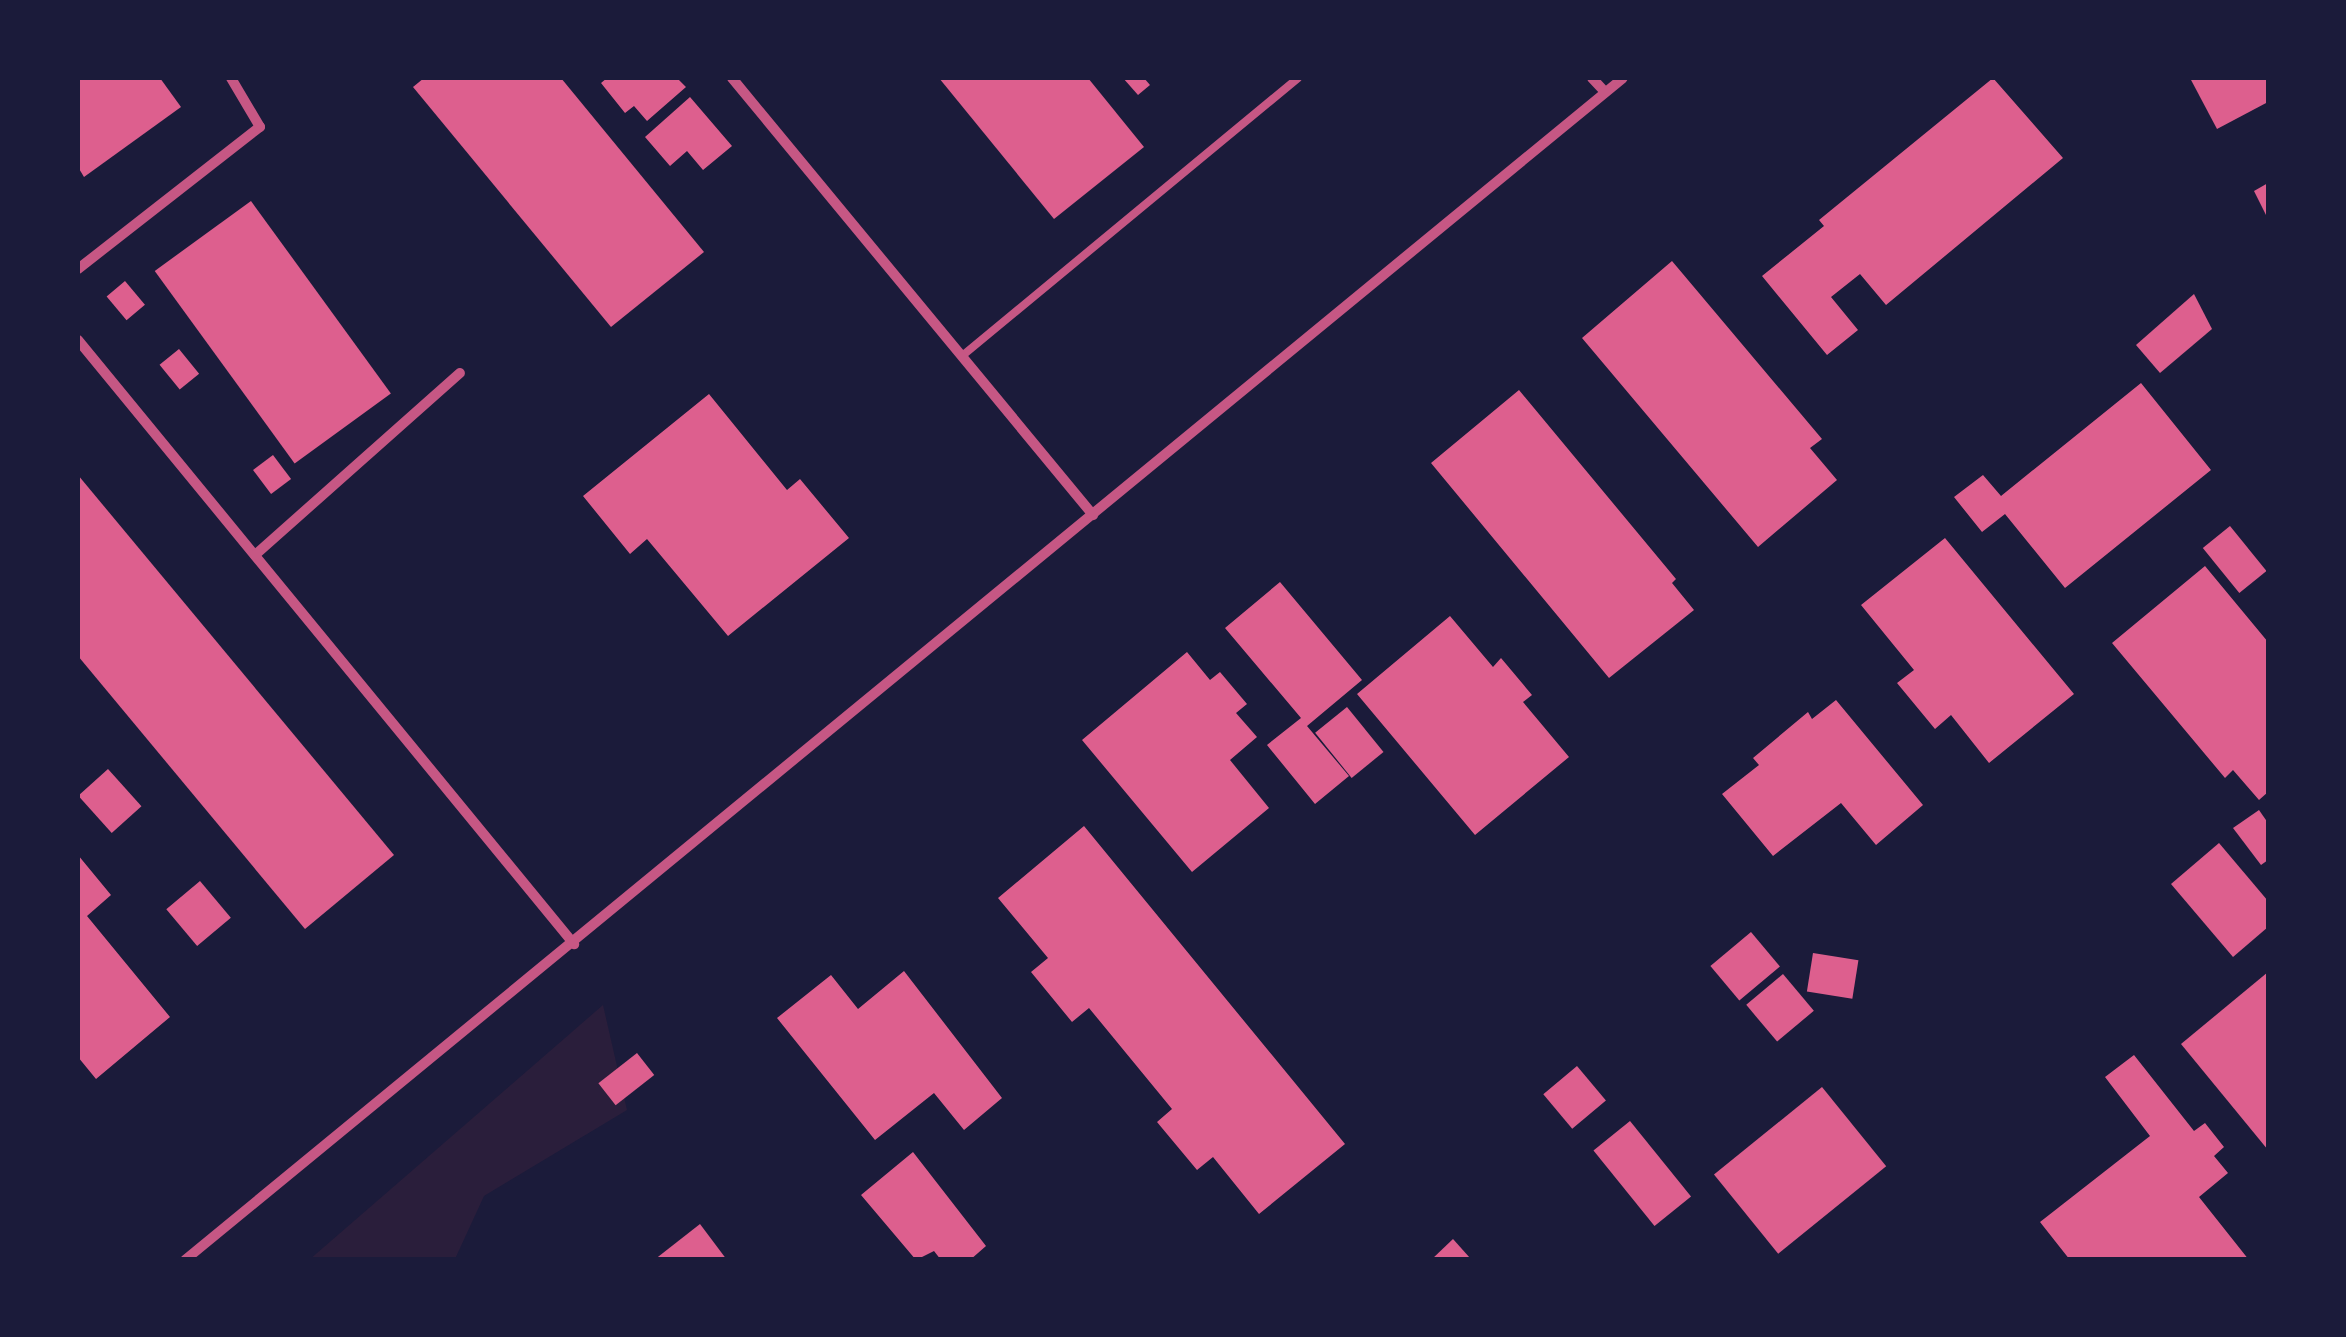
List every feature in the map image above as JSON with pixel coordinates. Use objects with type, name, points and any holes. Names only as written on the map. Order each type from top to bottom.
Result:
[{"type":"street","points":[[78,270],[260,127],[230,78]]},
{"type":"street","points":[[732,78],[1093,515]]},
{"type":"street","points":[[1592,78],[1605,92]]},
{"type":"street","points":[[185,1260],[1624,78]]},
{"type":"street","points":[[78,340],[574,944]]},
{"type":"street","points":[[254,555],[460,373]]},
{"type":"lane","points":[[962,356],[1298,78]]},
{"type":"shaded area","points":[[603,1005],[627,1110],[484,1196],[455,1259],[309,1260]]},
{"type":"building","points":[[78,78],[160,78],[181,107],[84,177],[78,167]]},
{"type":"building","points":[[424,78],[561,78],[704,252],[611,327],[413,87]]},
{"type":"building","points":[[607,78],[677,78],[686,87],[647,121],[634,106],[625,113],[601,83]]},
{"type":"building","points":[[939,78],[1088,78],[1144,147],[1054,219]]},
{"type":"building","points":[[1123,78],[1144,78],[1150,85],[1138,95]]},
{"type":"building","points":[[1993,78],[2063,158],[1886,305],[1860,274],[1831,297],[1858,330],[1827,355],[1762,276],[1824,226],[1819,220]]},
{"type":"building","points":[[2190,78],[2268,78],[2268,102],[2217,129]]},
{"type":"building","points":[[690,97],[732,146],[703,170],[687,151],[670,166],[645,137]]},
{"type":"building","points":[[2268,183],[2268,219],[2254,191]]},
{"type":"building","points":[[251,201],[391,394],[295,463],[155,271]]},
{"type":"building","points":[[1672,261],[1822,439],[1810,448],[1837,480],[1758,547],[1582,338]]},
{"type":"building","points":[[125,281],[145,305],[127,320],[107,296]]},
{"type":"building","points":[[2194,294],[2212,329],[2160,373],[2136,345]]},
{"type":"building","points":[[179,349],[199,374],[180,390],[160,365]]},
{"type":"building","points":[[2141,383],[2211,470],[2065,588],[2005,514],[1982,532],[1954,497],[1983,475],[2001,496]]},
{"type":"building","points":[[1519,390],[1676,579],[1672,583],[1694,610],[1609,678],[1431,463]]},
{"type":"building","points":[[709,394],[787,490],[800,479],[849,538],[728,636],[647,539],[630,554],[583,496]]},
{"type":"building","points":[[273,455],[291,479],[271,494],[253,470]]},
{"type":"building","points":[[78,475],[394,855],[305,929],[78,656]]},
{"type":"building","points":[[2230,526],[2267,571],[2239,593],[2203,548]]},
{"type":"building","points":[[1945,538],[2074,694],[1989,763],[1951,715],[1935,729],[1897,683],[1914,670],[1861,605]]},
{"type":"building","points":[[2205,566],[2268,642],[2268,792],[2259,800],[2233,770],[2225,778],[2112,643]]},
{"type":"building","points":[[1280,582],[1362,680],[1307,726],[1349,776],[1315,804],[1267,745],[1301,718],[1225,628]]},
{"type":"building","points":[[1450,616],[1493,667],[1501,658],[1532,695],[1523,702],[1569,757],[1475,835],[1357,694]]},
{"type":"building","points":[[1187,652],[1210,680],[1220,672],[1247,704],[1236,713],[1257,737],[1230,760],[1269,808],[1192,872],[1082,740]]},
{"type":"building","points":[[1836,700],[1923,805],[1876,845],[1841,803],[1773,856],[1722,794],[1759,765],[1753,758],[1808,712],[1812,719]]},
{"type":"building","points":[[1347,707],[1384,752],[1352,778],[1315,733]]},
{"type":"building","points":[[108,769],[141,806],[112,833],[78,796]]},
{"type":"building","points":[[2259,810],[2268,823],[2268,860],[2261,865],[2233,828]]},
{"type":"building","points":[[1084,826],[1345,1144],[1259,1214],[1213,1157],[1197,1170],[1157,1122],[1172,1109],[1089,1008],[1072,1022],[1031,972],[1048,958],[998,898]]},
{"type":"building","points":[[2219,843],[2268,901],[2268,927],[2233,957],[2171,884]]},
{"type":"building","points":[[78,855],[111,895],[87,916],[170,1017],[96,1079],[78,1057]]},
{"type":"building","points":[[200,881],[231,918],[197,946],[166,909]]},
{"type":"building","points":[[1751,932],[1780,966],[1739,1001],[1710,966]]},
{"type":"building","points":[[1813,953],[1858,960],[1852,999],[1807,992]]},
{"type":"building","points":[[904,971],[1002,1098],[964,1130],[934,1093],[875,1140],[777,1018],[831,975],[858,1009]]},
{"type":"building","points":[[2268,972],[2268,1150],[2181,1044]]},
{"type":"building","points":[[1783,974],[1814,1011],[1777,1042],[1746,1005]]},
{"type":"building","points":[[637,1053],[654,1075],[616,1105],[598,1083]]},
{"type":"building","points":[[2134,1055],[2194,1131],[2205,1123],[2224,1147],[2214,1156],[2228,1173],[2199,1197],[2249,1260],[2070,1260],[2040,1222],[2150,1136],[2105,1077]]},
{"type":"building","points":[[1577,1066],[1606,1100],[1572,1129],[1543,1094]]},
{"type":"building","points":[[1822,1087],[1886,1166],[1778,1254],[1714,1174]]},
{"type":"building","points":[[1630,1121],[1691,1196],[1655,1226],[1593,1151]]},
{"type":"building","points":[[913,1152],[986,1246],[970,1260],[941,1260],[934,1251],[916,1260],[861,1195]]},
{"type":"building","points":[[700,1224],[727,1260],[654,1260]]},
{"type":"building","points":[[1453,1239],[1470,1258],[1431,1260]]}]
